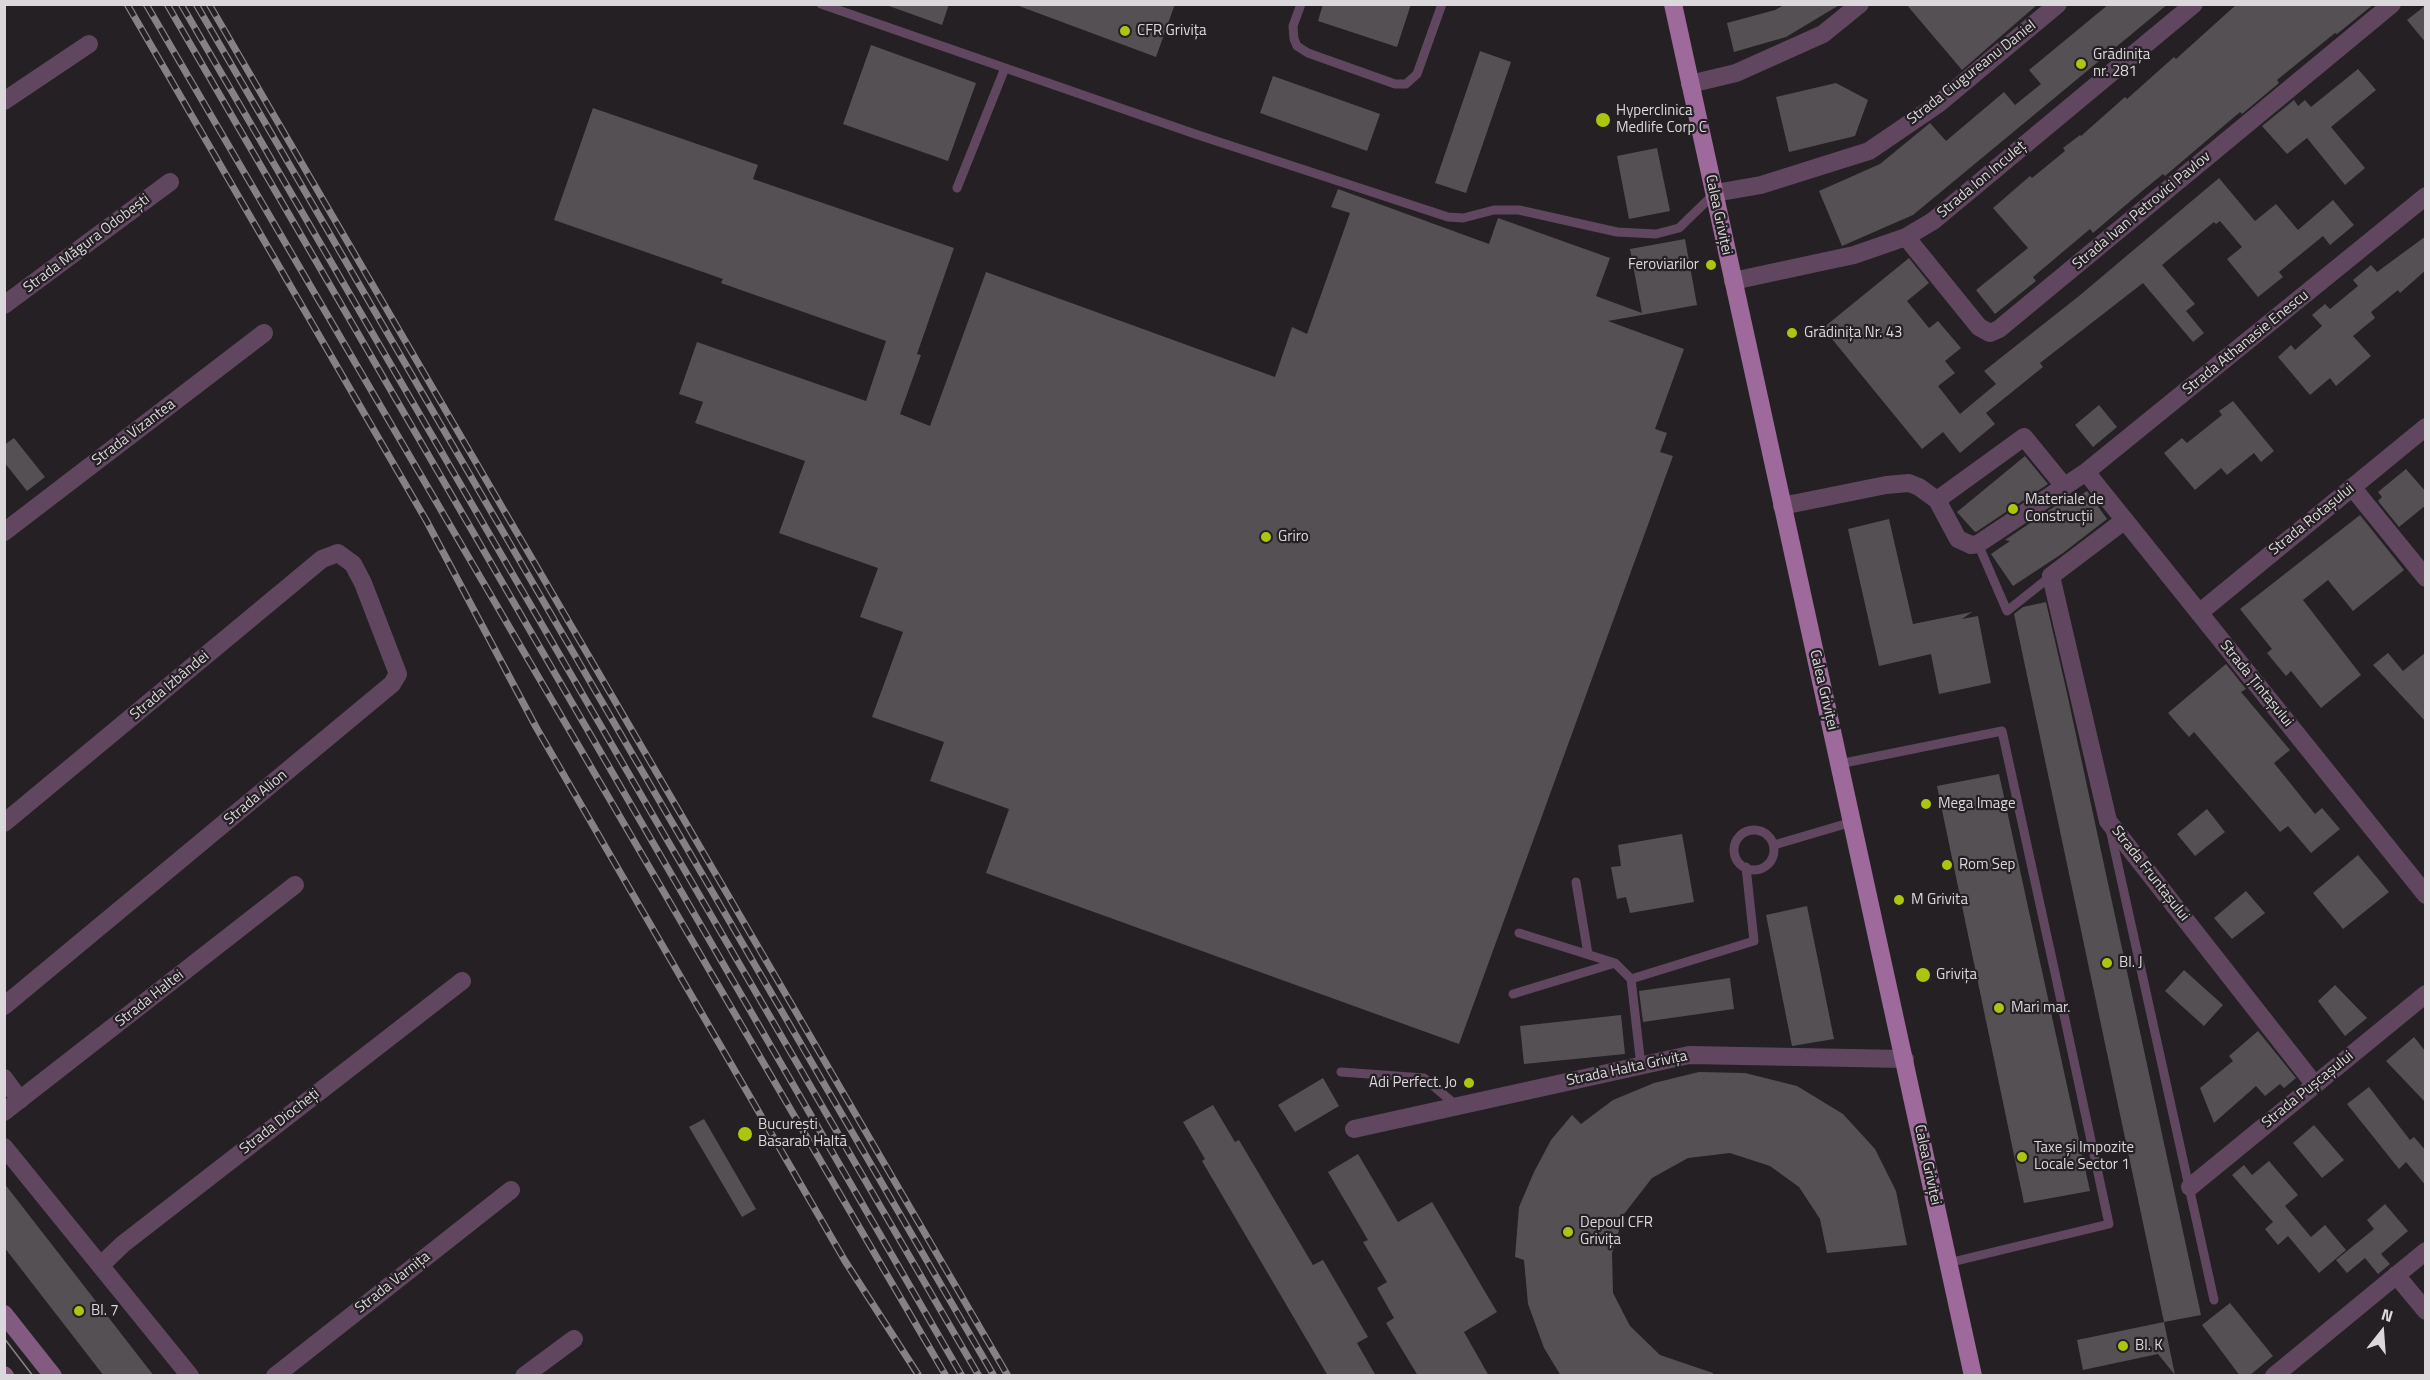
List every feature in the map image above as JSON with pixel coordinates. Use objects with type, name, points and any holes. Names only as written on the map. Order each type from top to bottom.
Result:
[{"type":"main road","name":"Calea Griviței","points":[[1673,4],[1973,1376]]},
{"type":"main road","points":[[4,1314],[53,1376]]},
{"type":"street","points":[[1690,84],[1736,73],[1822,34],[1860,4]]},
{"type":"street","name":"Strada Ciugureanu Daniel","points":[[1714,193],[1761,185],[1869,151],[1938,104],[2058,4]]},
{"type":"street","name":"Strada Ion Inculeț","points":[[1732,281],[1854,255],[1906,237],[1933,221],[2194,4]]},
{"type":"street","name":"Strada Ivan Petrovici Pavlov","points":[[1906,237],[1979,327],[1989,333],[1999,329],[2392,4]]},
{"type":"street","points":[[4,101],[89,44]]},
{"type":"street","name":"Strada Măgura Odobești","points":[[4,305],[170,182]]},
{"type":"street","name":"Strada Athanasie Enescu","points":[[1978,544],[2086,472],[2425,196]]},
{"type":"street","name":"Strada Vizantea","points":[[4,532],[264,333]]},
{"type":"street","name":"Strada Rotașului","points":[[2199,612],[2426,427]]},
{"type":"street","points":[[1936,500],[2024,437],[2064,486]]},
{"type":"street","name":"Strada Țintașului","points":[[2086,472],[2426,895]]},
{"type":"street","points":[[1782,506],[1899,483],[1919,487],[1936,500],[1958,539],[1971,545],[1978,544]]},
{"type":"street","points":[[2352,487],[2426,578]]},
{"type":"street","points":[[2051,576],[2124,520]]},
{"type":"street","name":"Strada Izbândei","points":[[4,823],[322,559],[338,553]]},
{"type":"street","name":"Strada Alion","points":[[4,1006],[392,684],[398,674],[363,583],[353,564],[338,553]]},
{"type":"street","name":"Strada Fruntașului","points":[[2051,576],[2108,821],[2315,1085]]},
{"type":"street","name":"Strada Haltei","points":[[4,1113],[295,885]]},
{"type":"street","name":"Strada Diocheți","points":[[100,1265],[123,1244],[462,981]]},
{"type":"street","name":"Strada Pușcașului","points":[[2190,1187],[2426,994]]},
{"type":"street","name":"Strada Halta Grivița","points":[[1354,1129],[1689,1055],[1905,1059]]},
{"type":"street","points":[[4,1078],[20,1100]]},
{"type":"street","points":[[4,1147],[190,1376]]},
{"type":"street","name":"Strada Varnița","points":[[275,1376],[511,1190]]},
{"type":"street","points":[[2274,1376],[2426,1251]]},
{"type":"street","points":[[2396,1275],[2426,1311]]},
{"type":"street","points":[[524,1376],[574,1338]]},
{"type":"lane","points":[[821,4],[1448,217],[1463,218],[1494,210],[1519,210],[1617,232],[1656,234],[1679,228],[1714,193]]},
{"type":"lane","points":[[1301,4],[1293,26],[1293,39],[1297,46],[1308,53],[1395,84],[1406,84],[1417,74],[1442,4]]},
{"type":"lane","points":[[957,188],[1005,68]]},
{"type":"lane","points":[[1978,544],[2007,611],[2051,576]]},
{"type":"lane","points":[[1839,764],[2002,731],[2055,973],[2109,1224],[1948,1263]]},
{"type":"lane","points":[[2108,821],[2214,1300]]},
{"type":"lane","points":[[1774,845],[1852,822]]},
{"type":"lane","points":[[1759,830],[1766,834],[1774,845],[1773,857],[1764,867],[1753,869],[1738,861],[1736,842],[1745,832],[1759,830]]},
{"type":"lane","points":[[1631,979],[1754,941],[1746,867]]},
{"type":"lane","points":[[1576,882],[1588,954]]},
{"type":"lane","points":[[1519,933],[1615,963],[1631,979],[1641,1066]]},
{"type":"lane","points":[[1513,994],[1615,963]]},
{"type":"lane","points":[[1341,1072],[1424,1078],[1457,1106]]},
{"type":"building","points":[[890,4],[949,4],[942,25],[889,6]]},
{"type":"building","name":"CFR Grivița","points":[[1019,4],[1175,4],[1156,57],[1019,6]]},
{"type":"building","points":[[1323,4],[1411,4],[1397,47],[1318,21]]},
{"type":"building","points":[[1786,4],[1841,4],[1786,37],[1734,52],[1727,23],[1775,10]]},
{"type":"building","points":[[1906,4],[2038,4],[1962,70]]},
{"type":"building","points":[[2109,4],[2168,4],[1913,215],[1842,246],[1819,191],[1880,164],[1930,123],[1946,141],[2004,92],[2015,105],[2041,84],[2029,70]]},
{"type":"building","points":[[2237,4],[2374,4],[2277,80],[2279,83],[2242,114],[2240,112],[2165,176],[2163,174],[2093,233],[2090,229],[2033,277],[2036,281],[1995,314],[1976,290],[2028,248],[1993,208],[2030,176],[2032,178],[2065,151],[2063,148],[2081,136],[2125,97],[2127,99],[2174,57],[2176,59]]},
{"type":"building","points":[[2426,5],[2426,43],[2407,20]]},
{"type":"building","points":[[871,45],[976,83],[948,161],[843,124]]},
{"type":"building","points":[[1480,51],[1511,62],[1466,193],[1435,183]]},
{"type":"building","points":[[2358,69],[2376,90],[2331,127],[2365,168],[2345,185],[2307,138],[2287,154],[2262,126],[2294,100],[2298,106],[2305,100],[2311,107]]},
{"type":"building","points":[[1273,76],[1380,114],[1367,151],[1260,113]]},
{"type":"building","points":[[1836,83],[1868,100],[1855,136],[1789,152],[1776,97]]},
{"type":"building","name":"Griro","points":[[593,108],[758,165],[753,179],[954,248],[917,354],[921,355],[900,414],[930,426],[986,272],[1275,377],[1292,327],[1307,334],[1350,213],[1331,207],[1338,189],[1489,244],[1498,218],[1610,258],[1596,296],[1642,313],[1630,249],[1685,239],[1697,305],[1608,321],[1684,349],[1655,429],[1667,433],[1660,452],[1673,456],[1459,1044],[986,873],[1009,809],[930,781],[944,742],[872,717],[903,632],[860,617],[878,568],[779,533],[805,461],[695,423],[703,402],[679,394],[697,342],[866,401],[886,341],[721,283],[723,279],[554,220]]},
{"type":"building","points":[[1657,148],[1670,211],[1629,219],[1617,156]]},
{"type":"building","points":[[2219,178],[2255,221],[2276,204],[2298,230],[2333,200],[2354,225],[2330,245],[2323,236],[2279,272],[2283,277],[2258,297],[2227,259],[2242,247],[2220,221],[2216,224],[2214,222],[2162,265],[2195,304],[2186,311],[2204,333],[2193,342],[2143,283],[2040,363],[2043,367],[1986,413],[1995,424],[1960,453],[1943,432],[1922,449],[1823,328],[1909,258],[1929,283],[1907,301],[1929,328],[1938,321],[1961,348],[1945,361],[1955,373],[1938,386],[1960,414],[1996,384],[1984,371],[2079,296]]},
{"type":"building","points":[[2426,236],[2426,270],[2400,293],[2398,290],[2371,312],[2375,318],[2353,336],[2371,356],[2336,386],[2330,378],[2310,395],[2278,357],[2291,345],[2295,350],[2322,326],[2312,315],[2325,304],[2330,309],[2358,286],[2353,280],[2371,265],[2377,272]]},
{"type":"building","points":[[2233,401],[2274,451],[2261,462],[2254,453],[2227,475],[2221,468],[2195,490],[2164,453],[2182,438],[2187,443],[2222,415],[2219,411]]},
{"type":"building","points":[[2099,405],[2117,427],[2093,447],[2075,425]]},
{"type":"building","points":[[14,438],[45,477],[27,491],[4,462],[4,445]]},
{"type":"building","points":[[2025,456],[2048,484],[1976,532],[1974,531],[1957,512]]},
{"type":"building","points":[[2406,469],[2426,492],[2426,505],[2399,527],[2378,501],[2382,497],[2378,492]]},
{"type":"building","points":[[2087,491],[2107,519],[2063,553],[2013,586],[1991,554],[2010,541],[2005,540],[2064,500],[2067,504]]},
{"type":"building","points":[[2360,515],[2404,570],[2353,611],[2328,580],[2303,600],[2361,675],[2321,708],[2291,671],[2286,676],[2267,653],[2272,649],[2240,609]]},
{"type":"building","points":[[1889,519],[1913,624],[1972,612],[1962,619],[1978,616],[1991,683],[1939,694],[1931,654],[1879,666],[1848,529]]},
{"type":"building","name":"Bl. J","points":[[2046,602],[2201,1315],[2164,1322],[2014,614],[2023,607]]},
{"type":"building","points":[[2426,652],[2426,722],[2373,665],[2388,653],[2403,671]]},
{"type":"building","points":[[2226,664],[2246,689],[2241,692],[2290,750],[2274,763],[2315,814],[2322,808],[2340,829],[2311,853],[2288,826],[2280,832],[2194,732],[2189,737],[2168,713]]},
{"type":"building","points":[[1999,774],[2090,1191],[2024,1203],[1937,786]]},
{"type":"building","points":[[2207,809],[2225,832],[2195,856],[2177,834]]},
{"type":"building","points":[[1682,834],[1694,902],[1630,913],[1626,897],[1617,899],[1611,867],[1621,866],[1618,845]]},
{"type":"building","points":[[2358,855],[2389,892],[2343,929],[2313,893]]},
{"type":"building","points":[[2246,891],[2265,913],[2232,939],[2214,918]]},
{"type":"building","points":[[1807,906],[1834,1039],[1792,1046],[1766,915]]},
{"type":"building","points":[[2184,970],[2223,1005],[2204,1026],[2165,991]]},
{"type":"building","points":[[1730,978],[1734,1009],[1643,1022],[1639,991]]},
{"type":"building","points":[[2335,985],[2367,1018],[2345,1036],[2318,1001]]},
{"type":"building","points":[[1621,1015],[1625,1054],[1524,1064],[1520,1026]]},
{"type":"building","points":[[2258,1031],[2296,1078],[2284,1088],[2280,1084],[2265,1096],[2256,1086],[2214,1123],[2200,1088],[2233,1061],[2229,1056]]},
{"type":"building","points":[[2414,1037],[2426,1052],[2426,1103],[2386,1061]]},
{"type":"building","name":"Depoul CFR Grivița","points":[[1699,1072],[1745,1073],[1797,1086],[1843,1114],[1875,1149],[1896,1191],[1907,1245],[1827,1253],[1820,1219],[1799,1187],[1770,1166],[1730,1153],[1688,1158],[1652,1178],[1624,1214],[1612,1253],[1613,1293],[1630,1326],[1660,1355],[1713,1373],[1712,1376],[1561,1376],[1544,1348],[1528,1304],[1524,1260],[1515,1257],[1519,1207],[1534,1172],[1551,1140],[1572,1115],[1581,1124],[1613,1100],[1654,1083]]},
{"type":"building","points":[[1323,1078],[1339,1106],[1295,1132],[1278,1105]]},
{"type":"building","points":[[2369,1087],[2410,1140],[2414,1137],[2426,1151],[2426,1186],[2406,1162],[2399,1169],[2347,1104]]},
{"type":"building","points":[[1213,1105],[1235,1142],[1239,1140],[1313,1265],[1323,1260],[1368,1337],[1357,1343],[1376,1376],[1328,1376],[1202,1161],[1205,1159],[1183,1122]]},
{"type":"building","points":[[704,1119],[756,1209],[742,1217],[689,1127]]},
{"type":"building","points":[[2314,1125],[2344,1160],[2322,1178],[2293,1143]]},
{"type":"building","points":[[1358,1154],[1398,1222],[1432,1202],[1497,1312],[1464,1332],[1489,1376],[1418,1376],[1386,1323],[1394,1318],[1377,1288],[1387,1282],[1363,1242],[1368,1240],[1328,1172]]},
{"type":"building","points":[[2269,1161],[2298,1195],[2285,1206],[2311,1237],[2325,1225],[2346,1250],[2319,1273],[2288,1236],[2278,1245],[2265,1229],[2273,1222],[2232,1175],[2244,1165],[2252,1175]]},
{"type":"building","name":"Bl. 7","points":[[4,1183],[154,1376],[104,1376],[4,1247]]},
{"type":"building","points":[[2385,1204],[2408,1231],[2381,1254],[2390,1264],[2378,1274],[2365,1258],[2347,1273],[2336,1260],[2374,1229],[2367,1220]]},
{"type":"building","points":[[2230,1303],[2273,1356],[2249,1376],[2240,1376],[2202,1325]]},
{"type":"building","name":"Bl. K","points":[[2164,1322],[2175,1375],[2158,1354],[2083,1370],[2077,1340]]},
{"type":"tram line","points":[[4,1338],[33,1376]]},
{"type":"railway","points":[[127,4],[426,520],[536,727],[845,1261],[919,1376]]},
{"type":"railway","points":[[146,4],[946,1376]]},
{"type":"railway","points":[[167,4],[962,1376]]},
{"type":"railway","points":[[181,4],[979,1376]]},
{"type":"railway","points":[[196,4],[994,1376]]},
{"type":"railway","points":[[209,4],[1008,1376]]},
{"type":"place","name":"CFR Grivița","points":[[1125,31]]},
{"type":"place","name":"Grădinița nr. 281","points":[[2081,64]]},
{"type":"place","name":"Hyperclinica Medlife Corp C","points":[[1603,120]]},
{"type":"place","name":"Feroviarilor","points":[[1711,265]]},
{"type":"place","name":"Grădinița Nr. 43","points":[[1792,333]]},
{"type":"place","name":"Materiale de Construcții","points":[[2013,509]]},
{"type":"place","name":"Griro","points":[[1266,537]]},
{"type":"place","name":"Mega Image","points":[[1926,804]]},
{"type":"place","name":"Rom Sep","points":[[1947,865]]},
{"type":"place","name":"M Grivita","points":[[1899,900]]},
{"type":"place","name":"Bl. J","points":[[2107,963]]},
{"type":"place","name":"Grivița","points":[[1923,975]]},
{"type":"place","name":"Mari mar.","points":[[1999,1008]]},
{"type":"place","name":"Adi Perfect. Jo","points":[[1469,1083]]},
{"type":"place","name":"București Basarab Haltă","points":[[745,1134]]},
{"type":"place","name":"Taxe și Impozite Locale Sector 1","points":[[2022,1157]]},
{"type":"place","name":"Depoul CFR Grivița","points":[[1568,1232]]},
{"type":"place","name":"Bl. 7","points":[[79,1311]]},
{"type":"place","name":"Bl. K","points":[[2123,1346]]}]
